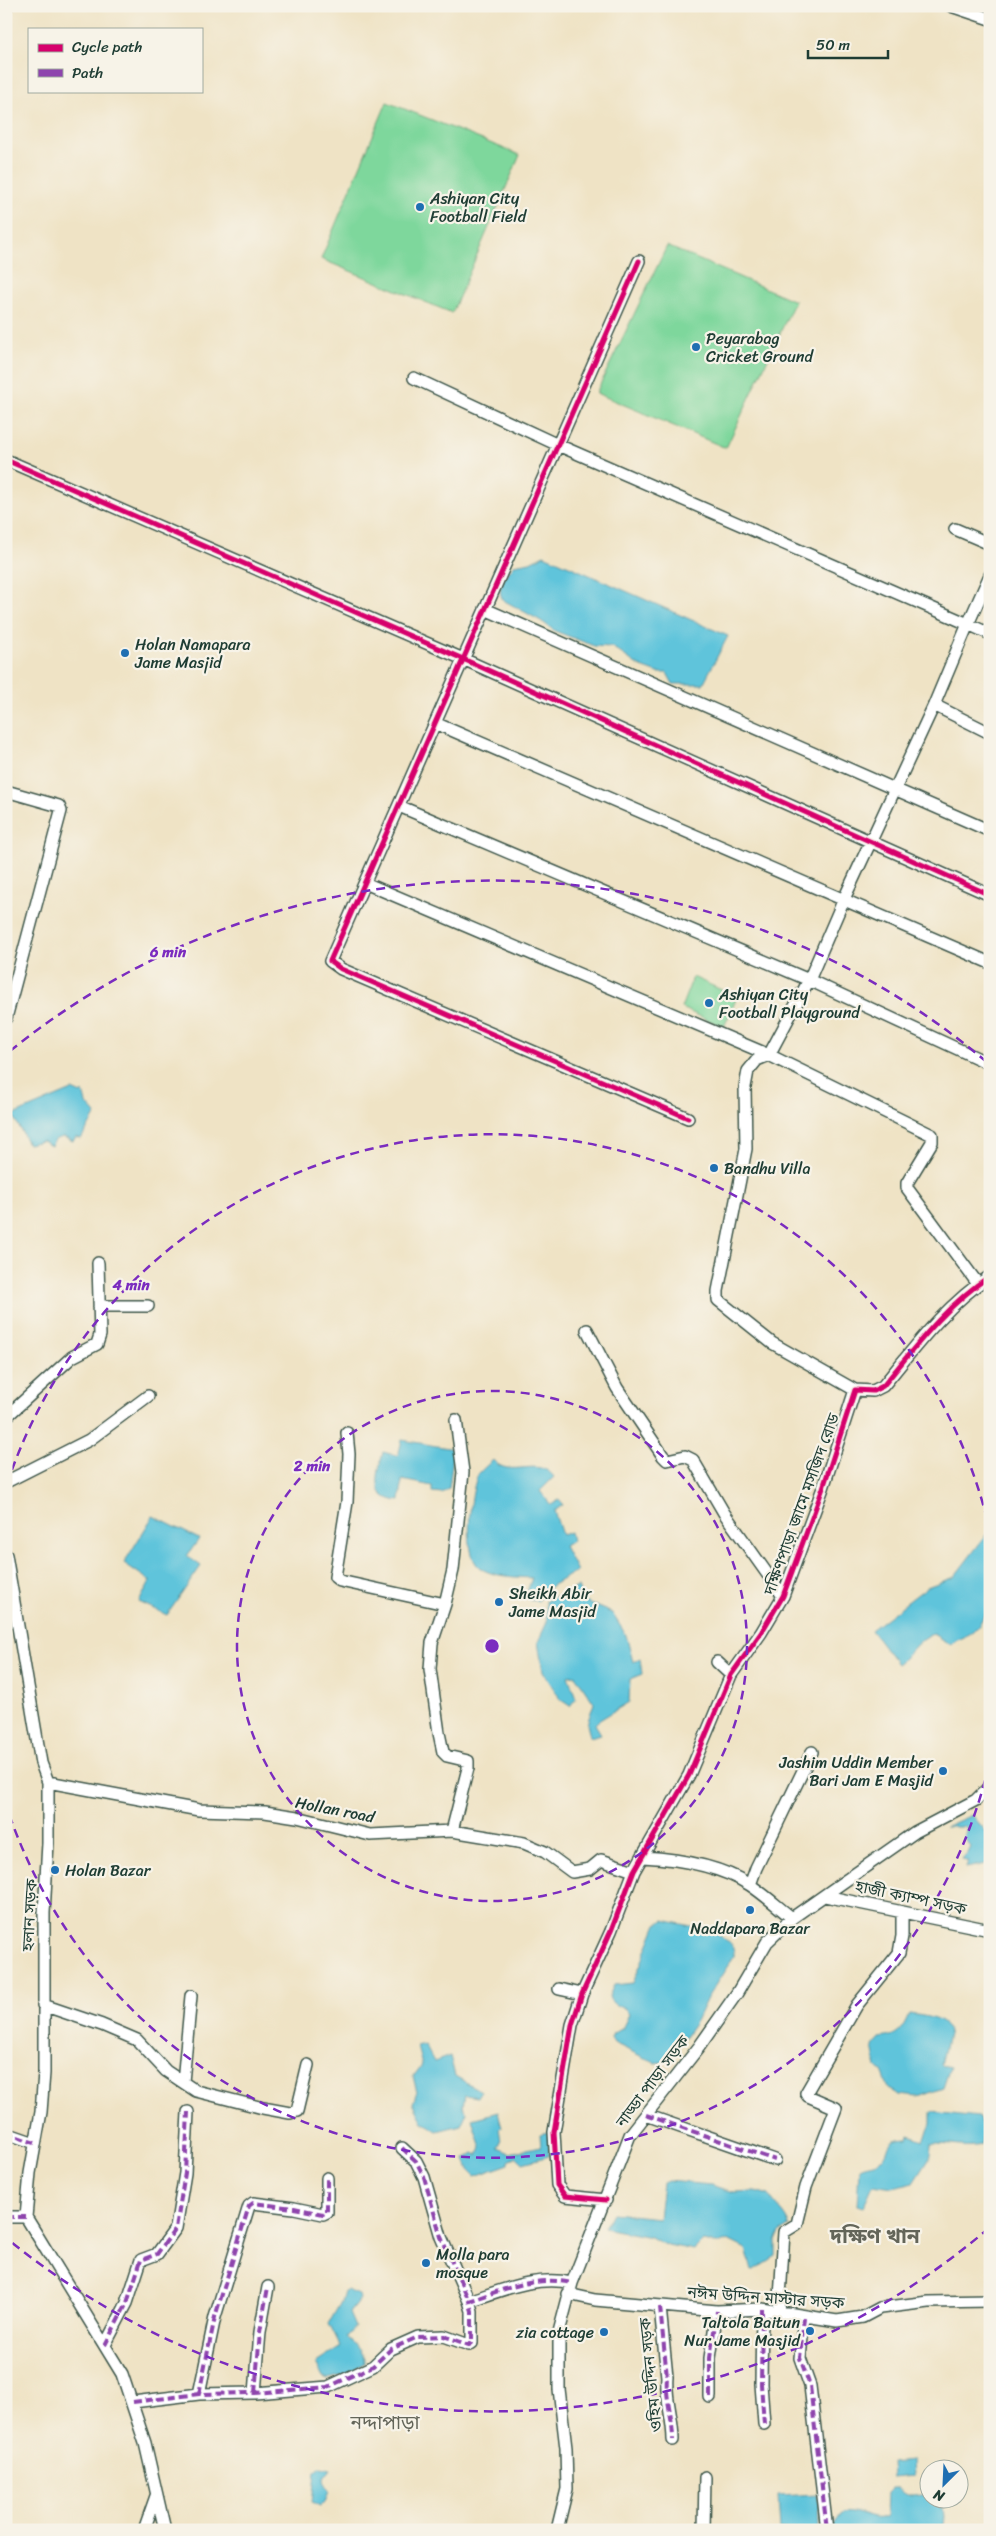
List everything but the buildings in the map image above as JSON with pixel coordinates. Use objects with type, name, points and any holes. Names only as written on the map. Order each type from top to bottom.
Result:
[{"type":"street","points":[[951,6],[990,19]]},
{"type":"street","points":[[639,261],[330,961],[333,965],[688,1118]]},
{"type":"street","points":[[414,378],[558,445],[990,634]]},
{"type":"street","points":[[6,460],[463,659],[990,895]]},
{"type":"street","points":[[955,529],[990,544]]},
{"type":"street","points":[[990,575],[934,705],[894,789],[809,980],[770,1055],[757,1060],[748,1072],[745,1087],[746,1149],[735,1213],[718,1291],[718,1300],[772,1343],[855,1390],[873,1391],[883,1386],[932,1327],[978,1284],[990,1276]]},
{"type":"street","points":[[485,609],[990,831]]},
{"type":"street","points":[[934,705],[990,733]]},
{"type":"street","points":[[435,723],[990,963]]},
{"type":"street","points":[[6,791],[60,806],[61,811],[6,1018]]},
{"type":"street","points":[[399,806],[809,980],[990,1064]]},
{"type":"street","points":[[364,883],[770,1055],[932,1134],[932,1142],[907,1183],[908,1188],[978,1284]]},
{"type":"street","points":[[6,1417],[72,1356],[97,1344],[100,1335],[98,1263]]},
{"type":"street","points":[[99,1306],[148,1306]]},
{"type":"street","points":[[587,1330],[617,1388],[662,1456],[667,1460],[685,1456],[694,1460],[724,1514],[783,1596]]},
{"type":"street","name":"দক্ষিণপাড়া জামে মসজিদ রোড","points":[[606,2200],[565,2196],[557,2185],[554,2132],[572,2025],[582,1994],[611,1931],[634,1871],[689,1775],[732,1675],[761,1633],[783,1596],[823,1488],[855,1390]]},
{"type":"street","points":[[6,1482],[89,1440],[148,1396]]},
{"type":"street","points":[[452,1830],[468,1768],[468,1761],[448,1756],[443,1752],[430,1669],[432,1643],[453,1570],[463,1472],[456,1420]]},
{"type":"street","points":[[347,1433],[349,1454],[347,1502],[335,1577],[340,1580],[444,1604]]},
{"type":"street","name":"হলান সড়ক","points":[[6,1556],[41,1763],[48,1782],[48,1852],[44,1913],[44,2073],[41,2112],[35,2142],[26,2217]]},
{"type":"street","points":[[717,1662],[732,1675]]},
{"type":"street","points":[[750,1885],[756,1868],[812,1752]]},
{"type":"street","name":"Hollan road","points":[[48,1782],[200,1810],[281,1815],[370,1835],[452,1830],[524,1843],[544,1852],[572,1872],[590,1869],[601,1860],[634,1871]]},
{"type":"street","name":"নাড্ডা পাড়া সড়ক","points":[[557,2530],[566,2489],[566,2448],[560,2388],[559,2332],[570,2288],[630,2135],[726,2008],[767,1942],[792,1918],[915,1832],[976,1800],[990,1786]]},
{"type":"street","points":[[643,1857],[677,1859],[732,1875],[750,1885],[792,1918]]},
{"type":"street","name":"হাজী ক্যাম্প সড়ক","points":[[825,1896],[990,1930]]},
{"type":"street","points":[[779,2314],[784,2232],[797,2224],[806,2186],[836,2108],[808,2096],[806,2093],[857,2005],[899,1953],[902,1936],[902,1913]]},
{"type":"street","points":[[559,1989],[582,1994]]},
{"type":"street","points":[[183,2082],[191,1996]]},
{"type":"street","points":[[43,2005],[102,2024],[137,2040],[166,2070],[196,2090],[290,2113],[297,2111],[308,2065]]},
{"type":"street","points":[[105,2345],[127,2303],[141,2260],[157,2254],[176,2228],[185,2173],[188,2112]]},
{"type":"street","points":[[646,2115],[775,2160]]},
{"type":"street","points":[[6,2133],[35,2142]]},
{"type":"street","points":[[133,2402],[199,2394],[255,2393],[328,2387],[373,2366],[391,2349],[418,2337],[444,2336],[469,2345],[472,2343],[472,2311],[469,2301],[441,2237],[424,2177],[416,2160],[402,2148]]},
{"type":"street","points":[[199,2394],[215,2318],[248,2206],[253,2203],[323,2214],[327,2212],[327,2178]]},
{"type":"street","points":[[6,2216],[26,2217],[122,2374],[133,2402],[152,2469],[156,2496],[165,2530]]},
{"type":"street","name":"নঈম উদ্দিন মাস্টার সড়ক","points":[[469,2301],[529,2282],[554,2279],[595,2300],[717,2311],[762,2309],[779,2314],[837,2321],[863,2317],[880,2308],[929,2302],[990,2300]]},
{"type":"street","points":[[255,2393],[260,2332],[268,2287]]},
{"type":"street","name":"ওহিম উদ্দিন সড়ক","points":[[660,2307],[668,2377],[666,2388],[672,2413],[673,2440]]},
{"type":"street","points":[[762,2309],[761,2384],[764,2424]]},
{"type":"street","points":[[710,2397],[710,2358],[717,2311]]},
{"type":"street","points":[[804,2317],[800,2358],[810,2386],[827,2530]]},
{"type":"street","points":[[704,2530],[705,2477]]},
{"type":"street","points":[[144,2530],[156,2496]]},
{"type":"green space","name":"Ashiyan City Football Field","points":[[387,102],[520,155],[452,313],[321,259]]},
{"type":"green space","name":"Peyarabag Cricket Ground","points":[[667,246],[795,301],[726,448],[596,393]]},
{"type":"green space","name":"Ashiyan City Football Playground","points":[[693,977],[737,997],[724,1027],[681,1008]]},
{"type":"water","points":[[544,555],[728,636],[703,684],[673,684],[667,673],[658,673],[639,666],[612,647],[594,646],[555,631],[503,600],[500,590],[501,586],[514,565],[530,562]]},
{"type":"water","points":[[72,1090],[81,1094],[83,1092],[86,1103],[96,1114],[81,1139],[76,1137],[73,1141],[63,1137],[56,1139],[51,1146],[42,1141],[28,1144],[13,1115]]},
{"type":"water","points":[[402,1440],[454,1449],[449,1488],[442,1493],[432,1492],[432,1486],[402,1480],[400,1501],[384,1496],[378,1484],[383,1452],[398,1456]]},
{"type":"water","points":[[493,1460],[500,1466],[507,1468],[532,1467],[547,1471],[554,1477],[540,1491],[551,1505],[559,1500],[563,1505],[554,1511],[562,1535],[570,1532],[572,1541],[564,1546],[577,1571],[551,1586],[538,1601],[529,1600],[527,1592],[532,1578],[490,1573],[479,1567],[474,1560],[469,1538],[469,1524],[474,1486],[478,1474]]},
{"type":"water","points":[[153,1516],[199,1539],[187,1556],[201,1566],[167,1615],[139,1602],[150,1581],[124,1563]]},
{"type":"water","points":[[990,1530],[990,1608],[979,1625],[974,1631],[951,1645],[933,1634],[928,1636],[897,1664],[871,1630],[927,1587],[954,1577]]},
{"type":"water","points":[[578,1587],[583,1601],[612,1613],[626,1635],[633,1662],[640,1658],[642,1674],[630,1679],[629,1702],[598,1721],[595,1724],[601,1734],[590,1737],[587,1724],[594,1703],[575,1675],[568,1676],[576,1698],[570,1706],[561,1700],[543,1672],[538,1642],[547,1622],[546,1601]]},
{"type":"water","points":[[972,1815],[990,1836],[990,1863],[966,1868],[968,1862],[961,1859],[967,1855],[971,1847],[964,1838],[967,1827],[945,1827]]},
{"type":"water","points":[[664,1920],[707,1930],[718,1935],[733,1947],[734,1956],[681,2043],[664,2062],[655,2063],[614,2043],[611,2038],[613,2033],[622,2029],[629,2014],[612,2002],[609,1996],[614,1985],[633,1983],[657,1924]]},
{"type":"water","points":[[909,2014],[937,2020],[949,2030],[941,2065],[950,2067],[943,2088],[918,2097],[900,2095],[889,2089],[883,2073],[877,2068],[873,2046],[880,2038],[891,2036],[899,2031]]},
{"type":"water","points":[[425,2045],[434,2062],[450,2056],[455,2076],[481,2091],[478,2097],[465,2095],[463,2106],[467,2112],[461,2125],[437,2131],[423,2122],[413,2103],[417,2091],[413,2077],[422,2065],[417,2047]]},
{"type":"water","points":[[498,2112],[502,2127],[499,2128],[501,2142],[498,2148],[510,2153],[541,2146],[540,2134],[549,2132],[549,2156],[523,2163],[517,2157],[509,2161],[509,2164],[475,2176],[469,2170],[465,2159],[474,2153],[478,2155],[481,2148],[472,2119]]},
{"type":"water","points":[[931,2112],[979,2117],[982,2130],[982,2145],[931,2144],[930,2158],[914,2183],[893,2188],[873,2185],[863,2207],[857,2205],[859,2169],[880,2161],[894,2140],[908,2138],[909,2135],[924,2140],[931,2124]]},
{"type":"water","points":[[668,2181],[711,2185],[734,2192],[755,2191],[769,2195],[790,2226],[780,2232],[776,2241],[776,2256],[752,2271],[746,2249],[728,2240],[718,2244],[703,2241],[694,2250],[663,2244],[651,2237],[604,2228],[612,2213],[659,2218],[663,2183]]},
{"type":"water","points":[[347,2290],[359,2295],[360,2299],[349,2313],[355,2327],[346,2337],[361,2351],[364,2363],[345,2375],[328,2379],[323,2377],[316,2363],[341,2347],[329,2323],[341,2302],[344,2291]]},
{"type":"water","points":[[912,2461],[913,2476],[891,2478],[890,2463]]},
{"type":"water","points":[[321,2467],[331,2469],[324,2478],[325,2486],[329,2490],[325,2502],[320,2507],[312,2503],[315,2472]]},
{"type":"water","points":[[892,2488],[898,2488],[908,2495],[918,2496],[918,2508],[943,2508],[942,2530],[833,2530],[833,2526],[843,2512],[854,2512],[877,2518],[887,2516],[888,2492]]},
{"type":"water","points":[[819,2494],[820,2530],[780,2530],[778,2496]]},
{"type":"marked path","points":[[105,2345],[127,2303],[141,2260],[157,2254],[176,2228],[185,2173],[188,2112]]},
{"type":"marked path","points":[[646,2115],[775,2160]]},
{"type":"marked path","points":[[6,2133],[35,2143]]},
{"type":"marked path","points":[[402,2148],[416,2161],[424,2177],[441,2237],[469,2301],[507,2288],[533,2282],[559,2281],[572,2283]]},
{"type":"marked path","points":[[199,2394],[215,2317],[249,2206],[253,2203],[323,2214],[327,2212],[327,2178]]},
{"type":"marked path","points":[[6,2217],[26,2217]]},
{"type":"marked path","points":[[255,2393],[260,2332],[268,2287]]},
{"type":"marked path","points":[[133,2402],[199,2394],[255,2393],[328,2387],[373,2366],[391,2349],[418,2337],[444,2336],[469,2345],[472,2343],[472,2311],[469,2301]]},
{"type":"marked path","points":[[660,2307],[673,2440]]},
{"type":"marked path","points":[[762,2309],[761,2384],[764,2424]]},
{"type":"marked path","points":[[710,2397],[710,2358],[717,2311]]},
{"type":"marked path","points":[[804,2317],[800,2358],[810,2386],[827,2530]]},
{"type":"cycle path","points":[[639,261],[330,961],[341,969],[688,1118]]},
{"type":"cycle path","points":[[6,460],[463,659],[990,895]]},
{"type":"cycle path","points":[[606,2200],[565,2196],[557,2185],[554,2132],[572,2025],[582,1994],[611,1931],[634,1871],[689,1775],[731,1675],[761,1633],[783,1596],[823,1488],[855,1390],[873,1391],[883,1386],[946,1313],[974,1287],[990,1276]]},
{"type":"place","name":"Ashiyan City Football Field","points":[[420,207]]},
{"type":"place","name":"Peyarabag Cricket Ground","points":[[696,347]]},
{"type":"place","name":"Holan Namapara Jame Masjid","points":[[125,653]]},
{"type":"place","name":"Ashiyan City Football Playground","points":[[709,1003]]},
{"type":"place","name":"Bandhu Villa","points":[[714,1168]]},
{"type":"place","name":"Sheikh Abir Jame Masjid","points":[[499,1602]]},
{"type":"place","name":"Jashim Uddin Member Bari Jam E Masjid","points":[[943,1771]]},
{"type":"place","name":"Holan Bazar","points":[[55,1870]]},
{"type":"place","name":"Naddapara Bazar","points":[[750,1910]]},
{"type":"place","name":"Molla para mosque","points":[[426,2263]]},
{"type":"place","name":"Taltola Baitun Nur Jame Masjid","points":[[810,2331]]},
{"type":"place","name":"zia cottage","points":[[604,2332]]},
{"type":"district","name":"দক্ষিণ খান","points":[[875,2236]]},
{"type":"district","name":"নদ্দাপাড়া","points":[[385,2422]]}]
